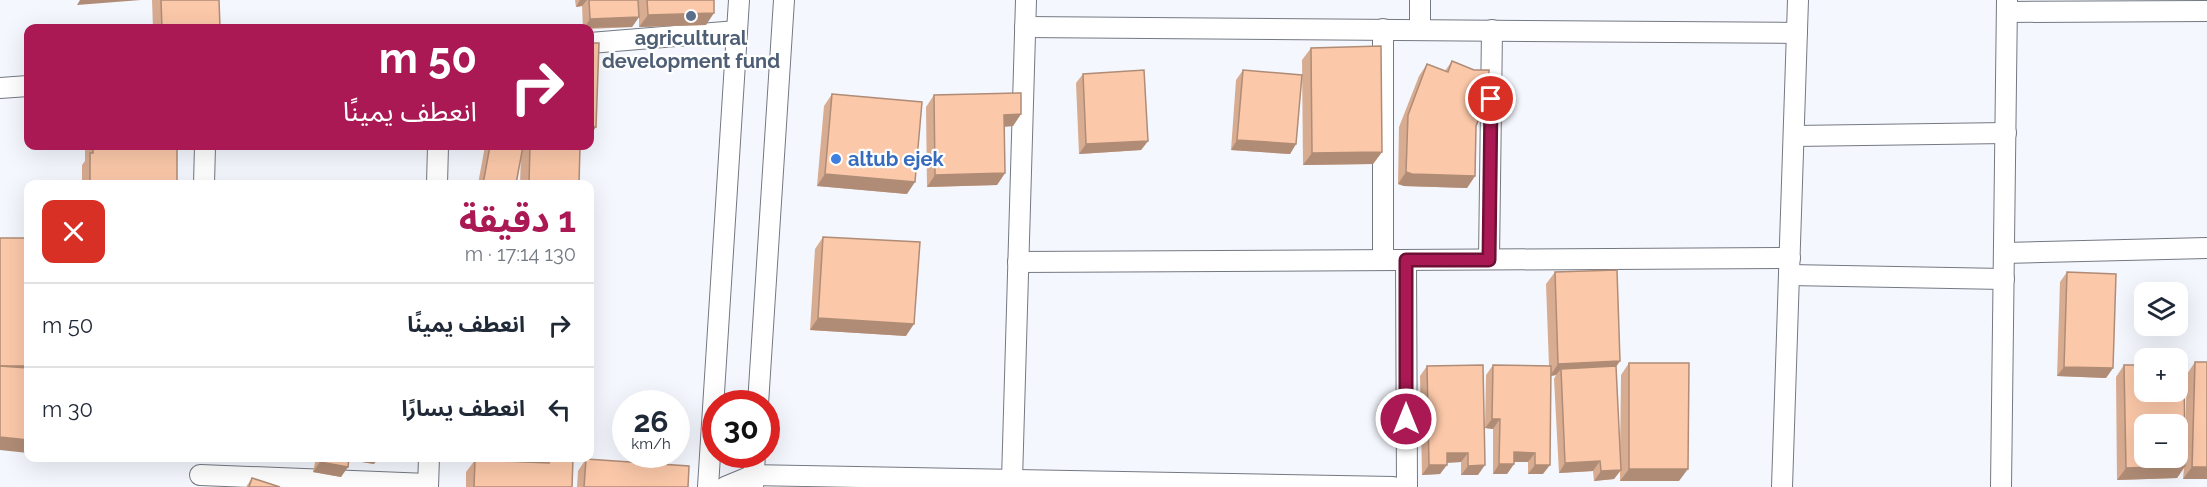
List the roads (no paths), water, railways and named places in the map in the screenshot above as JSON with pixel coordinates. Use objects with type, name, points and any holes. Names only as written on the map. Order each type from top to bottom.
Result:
[{"type":"street","points":[[708,487],[739,0]]},
{"type":"street","points":[[759,390],[784,0]]},
{"type":"street","points":[[1012,480],[1026,0]]},
{"type":"street","points":[[1420,0],[1420,30]]},
{"type":"street","points":[[1782,487],[1798,0]]},
{"type":"street","points":[[2001,487],[2007,6],[2207,11]]},
{"type":"street","points":[[1025,27],[1797,33]]},
{"type":"street","points":[[1383,29],[1383,260]]},
{"type":"street","points":[[1489,260],[1492,30]]},
{"type":"street","points":[[594,43],[737,31]]},
{"type":"street","points":[[0,88],[24,86]]},
{"type":"street","points":[[1794,136],[2006,133]]},
{"type":"street","points":[[204,180],[205,150]]},
{"type":"street","points":[[437,180],[438,150]]},
{"type":"street","points":[[2004,253],[2207,248]]},
{"type":"street","points":[[1406,260],[1407,487]]},
{"type":"street","points":[[1018,262],[1489,260],[1789,267],[2004,279]]},
{"type":"street","points":[[200,473],[428,485],[429,462]]},
{"type":"street","points":[[725,487],[753,481],[1012,480],[1393,487]]},
{"type":"place","name":"agricultural development fund","points":[[691,16]]},
{"type":"place","name":"altub ejek","points":[[836,159]]}]
